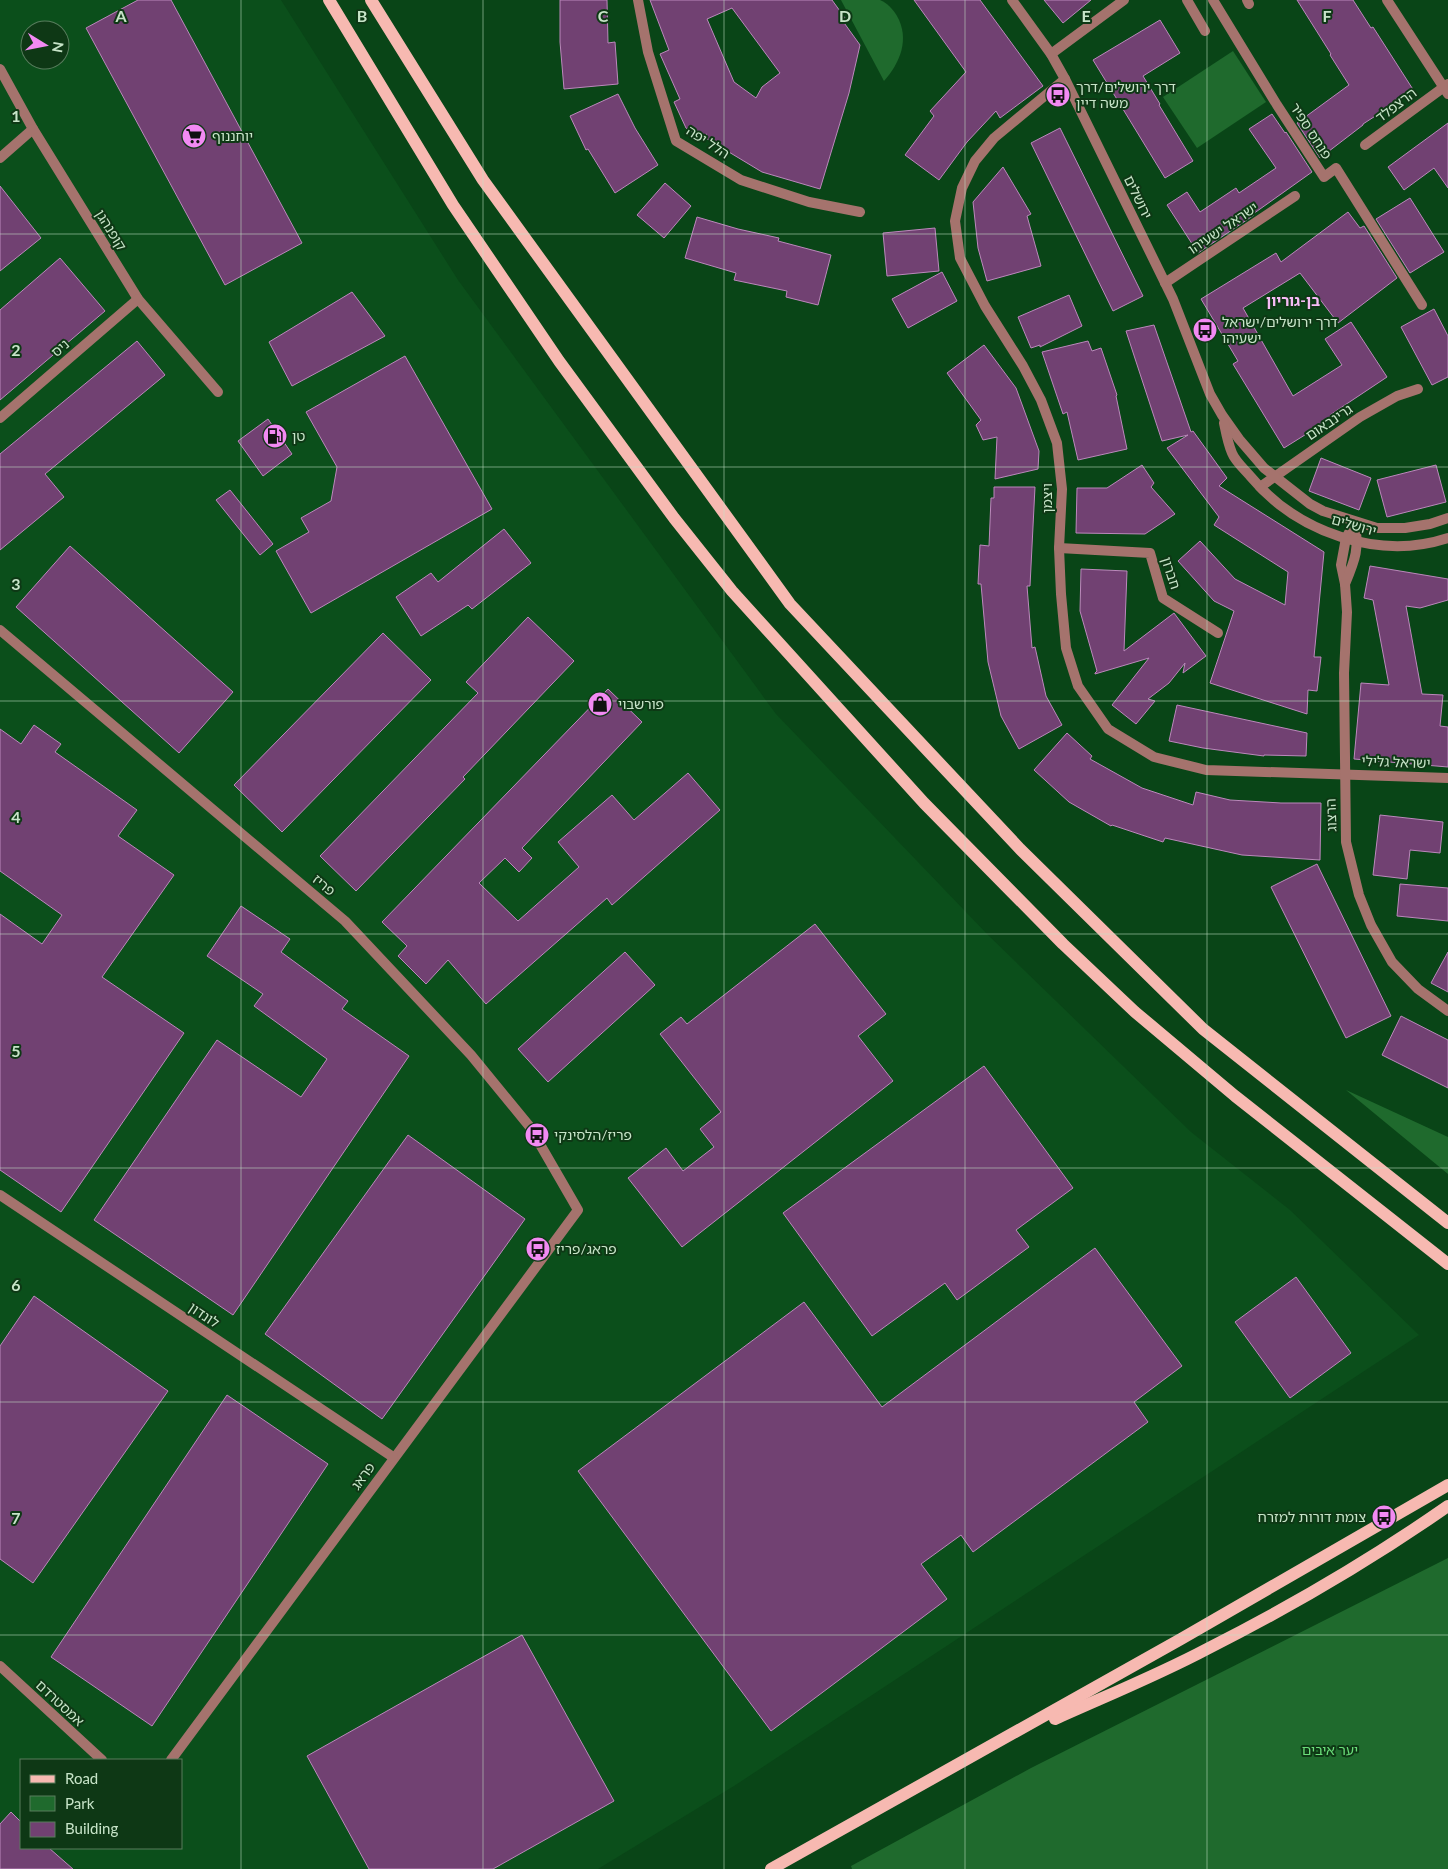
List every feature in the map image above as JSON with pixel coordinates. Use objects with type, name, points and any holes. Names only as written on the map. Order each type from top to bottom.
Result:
[{"type":"main road","points":[[329,0],[453,205],[559,360],[674,518],[732,591],[924,803],[1063,944],[1134,1012],[1235,1096],[1448,1264]]},
{"type":"main road","points":[[371,0],[483,180],[790,604],[1020,849],[1203,1029],[1448,1224]]},
{"type":"main road","points":[[771,1869],[976,1755],[1448,1485]]},
{"type":"main road","points":[[976,1755],[1206,1650],[1307,1595],[1418,1527],[1448,1506]]},
{"type":"street","name":"הלל יפה","points":[[638,0],[648,52],[676,141],[741,180],[809,202],[860,212]]},
{"type":"street","name":"ירושלים","points":[[1012,0],[1051,54],[1065,79],[1165,283],[1210,394],[1239,440],[1273,476],[1322,511],[1377,528],[1405,528],[1430,524],[1448,518]]},
{"type":"street","points":[[1187,0],[1206,31]]},
{"type":"street","name":"פנחס ספיר","points":[[1213,0],[1324,178],[1336,168],[1422,305]]},
{"type":"street","points":[[1387,0],[1446,88]]},
{"type":"street","points":[[1051,54],[1122,1]]},
{"type":"street","name":"קופנהגן","points":[[0,70],[33,129],[138,299],[218,392]]},
{"type":"street","name":"ויצמן","points":[[1065,79],[994,138],[975,161],[962,188],[955,221],[960,258],[985,306],[1023,366],[1041,400],[1057,443],[1062,489],[1059,548],[1061,594],[1066,648],[1078,686],[1108,729],[1154,757],[1206,770],[1344,773]]},
{"type":"street","name":"הרצפלד","points":[[1365,145],[1446,88]]},
{"type":"street","points":[[0,158],[33,129]]},
{"type":"street","name":"ישראל ישעיהו","points":[[1165,283],[1295,196]]},
{"type":"street","name":"ניס","points":[[0,418],[138,299]]},
{"type":"street","name":"גרינבאום","points":[[1260,487],[1273,476],[1360,417],[1397,396],[1418,389]]},
{"type":"street","name":"ירושלים","points":[[1222,415],[1232,454],[1260,487],[1277,502],[1311,525],[1358,542],[1382,546],[1420,544],[1448,538]]},
{"type":"street","name":"הרצוג","points":[[1355,522],[1346,538],[1341,565],[1345,584],[1347,612],[1344,673],[1346,842],[1359,895],[1371,925],[1392,962],[1418,989],[1448,1011]]},
{"type":"street","name":"הרצוג","points":[[1345,584],[1354,563],[1358,542],[1355,522]]},
{"type":"street","name":"חברון","points":[[1059,548],[1150,553],[1162,598],[1218,633]]},
{"type":"street","name":"פריז","points":[[0,630],[345,921],[471,1055],[530,1127],[578,1210]]},
{"type":"street","name":"ישראל גלילי","points":[[1344,773],[1448,778]]},
{"type":"street","name":"לונדון","points":[[0,1195],[394,1457]]},
{"type":"street","name":"פראג","points":[[172,1759],[578,1210]]},
{"type":"street","name":"אמסטרדם","points":[[0,1666],[101,1759]]},
{"type":"shaded area","points":[[0,0],[281,0],[458,280],[776,714],[988,935],[1191,1132],[1290,1210],[1419,1335],[734,1786],[598,1869],[0,1869]]},
{"type":"green space","points":[[841,0],[880,0],[890,6],[897,16],[903,33],[903,42],[899,59],[884,81]]},
{"type":"green space","points":[[1233,51],[1266,102],[1197,148],[1163,97]]},
{"type":"green space","points":[[1346,1090],[1448,1137],[1448,1174]]},
{"type":"green space","name":"יער איבים","points":[[1448,1558],[1448,1869],[852,1869],[851,1866],[1031,1768]]},
{"type":"building","name":"יוחננוף","points":[[138,0],[171,0],[302,243],[225,285],[86,28]]},
{"type":"building","points":[[560,0],[607,0],[608,43],[615,42],[618,84],[564,89],[560,42]]},
{"type":"building","points":[[650,0],[832,0],[845,18],[842,20],[860,45],[849,93],[820,189],[762,172],[704,137],[707,134],[700,138],[686,128],[674,102],[680,99],[660,54],[669,50]],"holes":[[[732,8],[780,73],[762,87],[756,98],[734,82],[707,19]]]},
{"type":"building","points":[[914,0],[980,0],[1043,86],[1000,118],[996,111],[967,142],[939,180],[905,155],[934,116],[930,111],[966,72]]},
{"type":"building","points":[[1044,0],[1091,0],[1063,23]]},
{"type":"building","points":[[1297,0],[1353,0],[1371,28],[1373,27],[1414,91],[1363,124],[1320,158],[1297,123],[1349,85]]},
{"type":"building","points":[[1160,20],[1180,53],[1143,76],[1193,161],[1165,178],[1093,60]]},
{"type":"building","points":[[618,94],[635,128],[658,165],[615,193],[588,149],[586,150],[570,116]]},
{"type":"building","points":[[1272,114],[1312,172],[1198,253],[1167,205],[1187,192],[1200,212],[1236,188],[1239,193],[1276,168],[1249,129]]},
{"type":"building","points":[[1448,123],[1448,188],[1434,168],[1404,190],[1388,167]]},
{"type":"building","points":[[1060,128],[1143,296],[1113,311],[1031,143]]},
{"type":"building","points":[[1003,167],[1031,214],[1027,216],[1041,266],[987,281],[978,248],[973,202]]},
{"type":"building","points":[[665,183],[691,206],[664,238],[637,215]]},
{"type":"building","points":[[0,186],[41,238],[0,271]]},
{"type":"building","points":[[1410,198],[1444,252],[1410,273],[1376,219]]},
{"type":"building","points":[[1348,212],[1360,228],[1364,226],[1397,278],[1338,323],[1300,273],[1243,308],[1293,396],[1342,365],[1325,339],[1351,322],[1387,377],[1330,415],[1332,418],[1284,448],[1233,364],[1238,361],[1201,299],[1276,253],[1281,262]]},
{"type":"building","points":[[697,217],[779,238],[778,241],[831,255],[818,305],[786,297],[787,291],[734,280],[736,273],[685,258]]},
{"type":"building","points":[[935,228],[939,271],[887,276],[883,233]]},
{"type":"building","points":[[60,258],[105,311],[0,400],[0,310]]},
{"type":"building","points":[[942,272],[957,301],[908,328],[892,299]]},
{"type":"building","points":[[352,292],[385,336],[292,386],[269,342]]},
{"type":"building","points":[[1069,295],[1082,326],[1040,347],[1040,345],[1031,348],[1018,317]]},
{"type":"building","points":[[1434,309],[1448,336],[1448,377],[1432,385],[1401,327]]},
{"type":"building","points":[[1154,325],[1191,432],[1193,431],[1227,478],[1219,486],[1324,552],[1314,657],[1321,657],[1317,691],[1308,690],[1307,714],[1210,683],[1234,611],[1214,601],[1178,561],[1200,541],[1235,579],[1285,605],[1288,572],[1214,525],[1219,517],[1167,448],[1188,435],[1162,441],[1126,331]]},
{"type":"building","points":[[137,341],[165,375],[45,474],[64,497],[0,550],[0,454]]},
{"type":"building","points":[[1088,341],[1092,351],[1101,348],[1117,395],[1127,449],[1078,460],[1067,412],[1063,414],[1042,352]]},
{"type":"building","points":[[984,345],[1016,388],[1039,451],[1038,469],[995,479],[997,437],[983,440],[976,425],[981,420],[947,373]]},
{"type":"building","points":[[405,356],[492,509],[311,613],[276,551],[309,532],[301,518],[331,501],[337,467],[306,412]]},
{"type":"building","points":[[268,419],[292,454],[263,476],[238,441]]},
{"type":"building","points":[[1321,458],[1371,478],[1359,510],[1309,491]]},
{"type":"building","points":[[1142,465],[1154,483],[1151,487],[1175,514],[1145,534],[1076,533],[1077,488],[1107,488]]},
{"type":"building","points":[[1436,465],[1446,502],[1387,517],[1377,480]]},
{"type":"building","points":[[994,487],[1035,487],[1030,586],[1027,586],[1032,648],[1035,647],[1046,696],[1062,725],[1019,749],[1001,716],[988,662],[981,584],[978,584],[980,545],[989,546],[991,498],[994,498]]},
{"type":"building","points":[[230,490],[273,544],[260,555],[216,500]]},
{"type":"building","points":[[504,529],[531,563],[472,609],[468,605],[421,636],[396,597],[431,573],[438,582]]},
{"type":"building","points":[[70,546],[233,692],[179,753],[16,607]]},
{"type":"building","points":[[1370,566],[1448,579],[1448,600],[1420,608],[1406,606],[1422,694],[1443,695],[1440,726],[1448,727],[1448,767],[1354,759],[1361,683],[1389,685],[1373,600],[1364,598]]},
{"type":"building","points":[[1081,569],[1127,571],[1124,651],[1174,613],[1206,656],[1183,673],[1185,663],[1169,683],[1148,699],[1155,701],[1136,724],[1112,705],[1149,658],[1095,674],[1097,671],[1080,611]]},
{"type":"building","points":[[528,617],[574,661],[463,777],[465,779],[356,891],[320,856],[478,693],[466,682]]},
{"type":"building","points":[[383,633],[431,680],[282,832],[234,785]]},
{"type":"building","points":[[608,689],[642,722],[522,848],[532,858],[519,872],[505,858],[479,883],[518,921],[579,867],[558,842],[612,795],[634,820],[688,773],[720,810],[612,905],[607,898],[486,1004],[448,960],[426,984],[398,956],[407,946],[382,922]]},
{"type":"building","points":[[1177,705],[1307,733],[1306,756],[1264,756],[1203,748],[1169,741]]},
{"type":"building","points":[[34,725],[61,744],[55,752],[137,810],[118,836],[174,875],[102,977],[184,1033],[61,1212],[0,1170],[0,914],[42,944],[62,915],[0,871],[0,729],[21,744]]},
{"type":"building","points":[[1067,733],[1092,756],[1090,759],[1142,788],[1193,805],[1196,792],[1230,800],[1321,803],[1320,860],[1242,855],[1165,838],[1163,842],[1111,826],[1069,802],[1034,770]]},
{"type":"building","points":[[1380,815],[1443,822],[1440,853],[1410,850],[1407,879],[1373,875]]},
{"type":"building","points":[[1317,864],[1391,1016],[1346,1038],[1271,887]]},
{"type":"building","points":[[1400,884],[1448,888],[1448,921],[1397,916]]},
{"type":"building","points":[[241,906],[290,939],[281,952],[348,1001],[342,1009],[409,1056],[233,1315],[94,1220],[217,1040],[301,1097],[327,1059],[254,1006],[263,994],[207,956]]},
{"type":"building","points":[[815,924],[886,1014],[858,1036],[893,1081],[682,1247],[628,1178],[666,1148],[683,1171],[714,1147],[700,1129],[721,1112],[660,1034],[681,1017],[687,1024]]},
{"type":"building","points":[[625,952],[655,985],[548,1082],[518,1049]]},
{"type":"building","points":[[1448,952],[1448,992],[1431,983]]},
{"type":"building","points":[[1401,1016],[1448,1040],[1448,1088],[1382,1055]]},
{"type":"building","points":[[984,1066],[1073,1188],[1016,1230],[1029,1247],[957,1300],[945,1283],[872,1336],[783,1213]]},
{"type":"building","points":[[408,1135],[525,1219],[382,1419],[265,1334]]},
{"type":"building","points":[[1095,1248],[1182,1366],[1134,1402],[1148,1422],[973,1552],[961,1535],[921,1564],[947,1599],[771,1731],[578,1471],[804,1302],[882,1407]]},
{"type":"building","points":[[1296,1277],[1351,1353],[1290,1398],[1235,1322]]},
{"type":"building","points":[[34,1296],[168,1391],[33,1583],[0,1559],[0,1346]]},
{"type":"building","points":[[227,1395],[328,1464],[152,1726],[51,1657]]},
{"type":"building","points":[[522,1635],[614,1801],[493,1869],[369,1869],[307,1756]]},
{"type":"building","points":[[11,1812],[20,1821],[20,1849],[50,1849],[73,1869],[0,1869],[0,1824]]},
{"type":"place","name":"דרך ירושלים/דרך משה דיין","points":[[1058,95]]},
{"type":"place","name":"יוחננוף","points":[[194,136]]},
{"type":"place","name":"דרך ירושלים/ישראל ישעיהו","points":[[1205,330]]},
{"type":"place","name":"טן","points":[[275,436]]},
{"type":"place","name":"פורשבוי","points":[[600,704]]},
{"type":"place","name":"פריז/הלסינקי","points":[[537,1135]]},
{"type":"place","name":"פראג/פריז","points":[[538,1249]]},
{"type":"place","name":"צומת דורות למזרח","points":[[1384,1517]]},
{"type":"district","name":"בן-גוריון","points":[[1293,301]]}]
